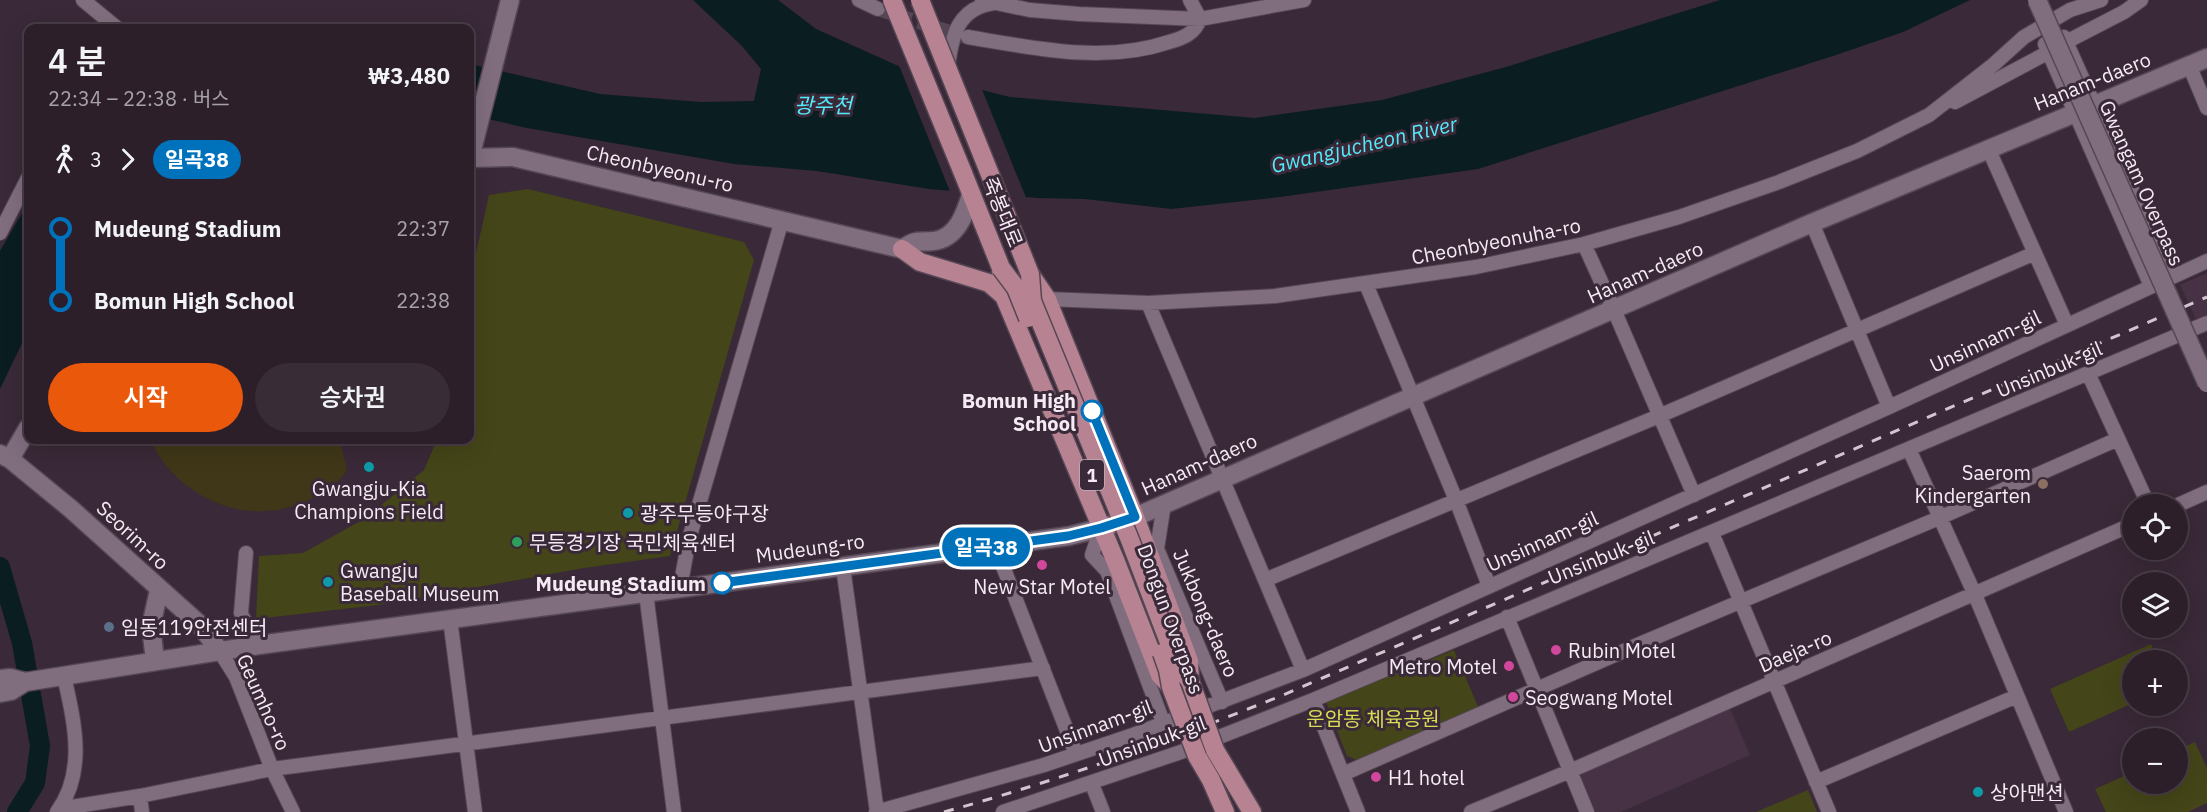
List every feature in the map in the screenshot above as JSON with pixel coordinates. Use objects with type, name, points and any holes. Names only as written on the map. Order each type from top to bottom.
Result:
[{"type":"main road","name":"1","points":[[920,0],[1030,274]]},
{"type":"main road","name":"죽봉대로","points":[[885,4],[963,173],[1001,268]]},
{"type":"main road","points":[[902,249],[920,262],[989,283],[1004,296]]},
{"type":"main road","points":[[1001,268],[1004,296],[1116,562],[1160,675],[1171,687]]},
{"type":"main road","name":"Dongun Overpass","points":[[1001,268],[1017,288],[1110,518],[1168,670],[1171,687],[1197,756],[1225,812]]},
{"type":"main road","points":[[1030,274],[1047,299],[1135,517],[1189,661],[1190,681]]},
{"type":"main road","name":"Dongun Overpass","points":[[1030,274],[1032,301],[1130,540],[1178,666],[1190,681],[1215,750],[1222,778],[1237,812]]},
{"type":"main road","name":"Dongun Overpass","points":[[1215,750],[1252,812]]},
{"type":"main road","name":"Dongun Overpass","points":[[1197,756],[1202,784],[1214,812]]},
{"type":"street","points":[[83,0],[112,24]]},
{"type":"street","name":"Cheonbyeonu-ro","points":[[474,144],[510,0]]},
{"type":"street","points":[[859,0],[885,4]]},
{"type":"street","points":[[968,37],[1049,51],[1107,53],[1142,49],[1182,38],[1197,29],[1200,19],[1190,0]]},
{"type":"street","points":[[948,66],[952,38],[957,26],[988,2],[1030,10],[1079,14],[1200,19],[1304,0]]},
{"type":"street","points":[[2025,0],[2151,286]]},
{"type":"street","name":"Gwangam Overpass","points":[[2037,0],[2207,383]]},
{"type":"street","points":[[2048,0],[2171,277]]},
{"type":"street","name":"Cheonbyeonuha-ro","points":[[1929,116],[2024,37],[2070,10],[2101,0]]},
{"type":"street","points":[[2065,40],[2124,12],[2142,0]]},
{"type":"street","name":"Cheonbyeonuha-ro","points":[[1047,299],[1148,303],[1275,296],[1476,267],[1584,244],[1679,216],[1779,182],[1857,151],[1929,116],[2047,48]]},
{"type":"street","name":"Hanam-daero","points":[[1101,528],[1135,517],[1812,223],[2207,58]]},
{"type":"street","points":[[2189,66],[2207,108]]},
{"type":"street","points":[[1988,148],[2067,325]]},
{"type":"street","name":"Cheonbyeonu-ro","points":[[474,158],[513,157],[902,249]]},
{"type":"street","points":[[0,233],[24,186]]},
{"type":"street","points":[[902,249],[916,240],[935,241],[953,232],[963,219],[971,195]]},
{"type":"street","points":[[680,588],[689,539],[782,220]]},
{"type":"street","points":[[1812,223],[1889,407]]},
{"type":"street","points":[[1584,244],[1694,495]]},
{"type":"street","points":[[1265,580],[1659,416],[2035,253]]},
{"type":"street","name":"Unsinnam-gil","points":[[876,812],[1044,765],[1130,736],[1303,670],[1889,407],[2207,261]]},
{"type":"street","points":[[1366,284],[1414,396],[1489,586]]},
{"type":"street","points":[[1148,303],[1303,670]]},
{"type":"street","name":"Unsinbuk-gil","points":[[1003,812],[1092,784],[1313,700],[2207,322]]},
{"type":"street","points":[[2088,373],[2143,494]]},
{"type":"street","name":"Seorim-ro","points":[[24,433],[5,457],[71,509],[199,624],[219,650]]},
{"type":"street","points":[[1343,774],[2118,439]]},
{"type":"street","points":[[1909,449],[1975,595],[2066,812]]},
{"type":"street","points":[[2188,500],[2207,492]]},
{"type":"street","name":"Jukbong-daero","points":[[1164,504],[1157,549],[1222,702]]},
{"type":"street","points":[[1101,528],[1092,555],[1107,571],[1163,722]]},
{"type":"street","name":"Mudeung-ro","points":[[0,679],[10,678],[25,682],[219,650],[1068,536],[1101,528]]},
{"type":"street","name":"Daeja-ro","points":[[1471,812],[1975,595],[2122,529]]},
{"type":"street","points":[[1712,533],[1829,812]]},
{"type":"street","points":[[995,546],[1076,754]]},
{"type":"street","points":[[246,554],[241,613],[259,645]]},
{"type":"street","points":[[843,567],[876,812]]},
{"type":"street","points":[[155,661],[151,626],[159,590]]},
{"type":"street","points":[[646,593],[674,812]]},
{"type":"street","points":[[1506,617],[1587,812]]},
{"type":"street","points":[[450,619],[475,812]]},
{"type":"street","name":"Geumho-ro","points":[[219,650],[236,677],[272,769],[293,812]]},
{"type":"street","name":"Geumho-ro","points":[[272,769],[860,690],[1042,668]]},
{"type":"street","points":[[58,810],[70,787],[76,752],[76,735],[64,676]]},
{"type":"street","name":"Mudeung-ro","points":[[0,693],[11,691],[25,682]]},
{"type":"street","points":[[1816,782],[2017,696]]},
{"type":"street","points":[[1313,700],[1358,812]]},
{"type":"street","points":[[58,810],[272,769]]},
{"type":"street","points":[[1092,784],[1103,812]]},
{"type":"street","points":[[140,796],[142,812]]},
{"type":"shaded area","points":[[2207,273],[2207,314],[2196,319],[2180,285]]},
{"type":"shaded area","points":[[1728,704],[1750,755],[1621,812],[1596,812],[1578,770]]},
{"type":"green space","points":[[528,189],[744,242],[754,260],[670,556],[584,568],[378,605],[256,619],[259,556],[303,553],[364,519],[424,470],[435,444],[474,444],[474,262],[489,195]]},
{"type":"green space","points":[[2151,644],[2154,650],[2138,650]]},
{"type":"green space","name":"운암동 체육공원","points":[[1454,650],[1479,709],[1357,760],[1347,756],[1326,702]]},
{"type":"green space","points":[[2122,657],[2122,708],[2069,732],[2050,689]]},
{"type":"green space","points":[[2195,742],[2207,768],[2207,803],[2188,812],[2106,812],[2095,789],[2122,777],[2122,794],[2188,794],[2188,745]]},
{"type":"green space","points":[[1808,790],[1817,812],[1756,812]]},
{"type":"sand","points":[[152,444],[341,444],[347,471],[329,489],[306,501],[283,509],[260,511],[237,509],[195,492],[177,478]]},
{"type":"water","name":"광주천","points":[[693,0],[778,0],[816,29],[914,73],[1010,97],[1255,118],[1382,100],[1506,67],[1720,0],[1970,0],[1903,32],[1478,169],[1280,197],[1171,209],[1085,199],[1038,198],[929,189],[817,171],[734,164],[527,128],[474,116],[474,65],[600,94],[701,102],[754,101],[761,69],[742,46]]},
{"type":"water","points":[[24,210],[24,339],[0,389],[0,251]]},
{"type":"pier","points":[[898,63],[915,71],[981,87],[1027,200],[951,194]]},
{"type":"waterway","points":[[0,567],[22,643],[40,746],[35,783],[17,812]]},
{"type":"tunnel","points":[[878,9],[966,37]]},
{"type":"railway","points":[[944,812],[1030,787],[1115,758],[1283,695],[2207,297]]},
{"type":"bus line","name":"일곡38","points":[[722,583],[1068,536],[1135,517],[1092,411]]},
{"type":"place","name":"Bomun High School","points":[[1092,411]]},
{"type":"place","name":"Gwangju-Kia Champions Field","points":[[369,467]]},
{"type":"place","name":"Saerom Kindergarten","points":[[2043,484]]},
{"type":"place","name":"광주무등야구장","points":[[628,513]]},
{"type":"place","name":"무등경기장 국민체육센터","points":[[517,542]]},
{"type":"place","name":"New Star Motel","points":[[1042,565]]},
{"type":"place","name":"Gwangju Baseball Museum","points":[[328,582]]},
{"type":"place","name":"Mudeung Stadium","points":[[722,583]]},
{"type":"place","name":"임동119안전센터","points":[[109,627]]},
{"type":"place","name":"Rubin Motel","points":[[1556,650]]},
{"type":"place","name":"Metro Motel","points":[[1509,666]]},
{"type":"place","name":"Seogwang Motel","points":[[1513,697]]},
{"type":"place","name":"H1 hotel","points":[[1376,777]]},
{"type":"place","name":"상아맨션","points":[[1978,792]]},
{"type":"water label","name":"Gwangjucheon River","points":[[1364,144]]}]
